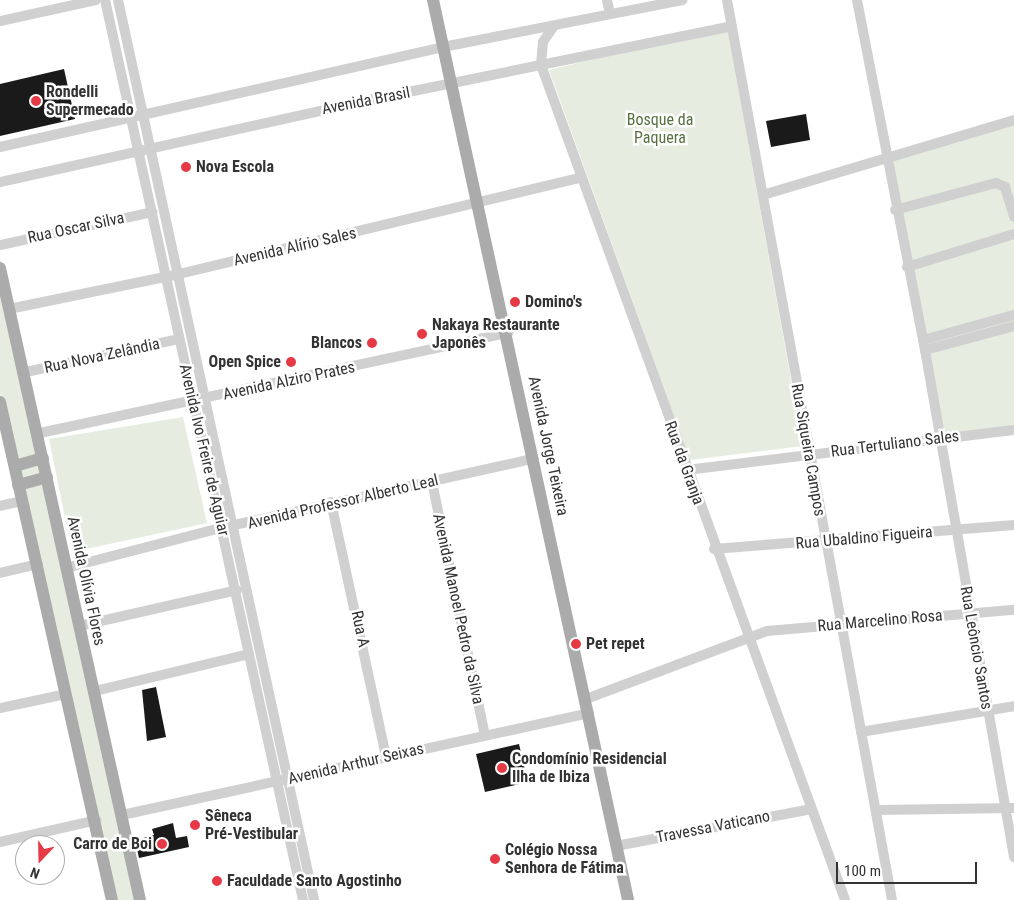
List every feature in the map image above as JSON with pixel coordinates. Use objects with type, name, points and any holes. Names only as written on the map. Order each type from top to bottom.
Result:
[{"type":"main road","name":"Avenida Jorge Teixeira","points":[[433,0],[476,204],[508,334],[628,900]]},
{"type":"main road","name":"Avenida Olívia Flores","points":[[0,268],[40,433],[43,458],[66,568],[140,900]]},
{"type":"main road","points":[[0,402],[5,443],[15,466],[38,564],[66,694],[97,820],[112,900]]},
{"type":"main road","points":[[15,466],[43,458]]},
{"type":"main road","points":[[18,485],[47,477]]},
{"type":"street","points":[[0,21],[96,0]]},
{"type":"street","name":"Avenida Ivo Freire de Aguiar","points":[[105,0],[221,528],[237,590],[248,654],[284,781],[314,900]]},
{"type":"street","name":"Avenida Ivo Freire de Aguiar","points":[[118,0],[234,526],[284,781],[304,900]]},
{"type":"street","points":[[607,0],[610,14]]},
{"type":"street","points":[[0,147],[142,113],[443,47],[682,0]]},
{"type":"street","name":"Rua Siqueira Campos","points":[[727,0],[824,540],[878,810],[892,900]]},
{"type":"street","name":"Rua Leôncio Santos","points":[[857,0],[895,210],[924,345],[937,438],[971,613],[987,710],[1009,808],[1014,857]]},
{"type":"street","name":"Rua da Granja","points":[[554,26],[543,42],[541,65],[579,178],[687,470],[714,549],[845,900]]},
{"type":"street","name":"Avenida Brasil","points":[[0,182],[541,65],[732,26]]},
{"type":"street","points":[[763,195],[887,160],[1014,120]]},
{"type":"street","name":"Avenida Alírio Sales","points":[[9,309],[178,274],[579,178]]},
{"type":"street","points":[[895,210],[996,183],[1004,187],[1014,217]]},
{"type":"street","name":"Rua Oscar Silva","points":[[0,245],[152,212]]},
{"type":"street","points":[[907,266],[1014,234]]},
{"type":"street","points":[[924,345],[1014,315]]},
{"type":"street","points":[[924,345],[1014,326]]},
{"type":"street","name":"Avenida Alziro Prates","points":[[40,433],[508,334]]},
{"type":"street","name":"Rua Nova Zelândia","points":[[26,372],[179,339]]},
{"type":"street","name":"Rua Tertuliano Sales","points":[[687,470],[1014,430]]},
{"type":"street","name":"Avenida Professor Alberto Leal","points":[[66,568],[331,502],[533,459]]},
{"type":"street","name":"Avenida Manoel Pedro da Silva","points":[[432,482],[485,735]]},
{"type":"street","points":[[0,506],[22,501]]},
{"type":"street","name":"Rua A","points":[[331,502],[386,756]]},
{"type":"street","name":"Rua Ubaldino Figueira","points":[[714,549],[1014,526]]},
{"type":"street","points":[[0,573],[38,564]]},
{"type":"street","points":[[79,626],[237,590]]},
{"type":"street","name":"Rua Marcelino Rosa","points":[[747,637],[790,628],[841,626],[1014,610]]},
{"type":"street","points":[[586,699],[747,637]]},
{"type":"street","points":[[94,691],[248,654]]},
{"type":"street","points":[[0,708],[66,694]]},
{"type":"street","points":[[861,732],[1014,706]]},
{"type":"street","name":"Avenida Arthur Seixas","points":[[122,815],[589,713]]},
{"type":"street","points":[[878,810],[1009,808]]},
{"type":"street","name":"Travessa Vaticano","points":[[616,846],[811,809]]},
{"type":"street","points":[[0,842],[97,820]]},
{"type":"green space","name":"Bosque da Paquera","points":[[727,27],[803,446],[690,460],[549,70]]},
{"type":"green space","points":[[1014,124],[1014,427],[937,438],[885,158]]},
{"type":"green space","points":[[0,259],[139,900],[114,900],[0,393]]},
{"type":"green space","points":[[183,417],[207,523],[72,552],[49,439]]},
{"type":"building","name":"Rondelli Supermecado","points":[[64,69],[75,119],[0,136],[0,84]]},
{"type":"building","points":[[806,114],[810,140],[771,147],[766,121]]},
{"type":"building","points":[[156,687],[166,737],[147,741],[142,690]]},
{"type":"building","name":"Condomínio Residencial Ilha de Ibiza","points":[[519,744],[528,782],[485,792],[476,754]]},
{"type":"building","name":"Carro de Boi","points":[[173,823],[176,838],[187,836],[189,847],[139,858],[135,840],[154,835],[152,829]]},
{"type":"place","name":"Rondelli Supermecado","points":[[36,101]]},
{"type":"place","name":"Nova Escola","points":[[186,167]]},
{"type":"place","name":"Domino's","points":[[515,302]]},
{"type":"place","name":"Nakaya Restaurante Japonês","points":[[422,334]]},
{"type":"place","name":"Blancos","points":[[372,343]]},
{"type":"place","name":"Open Spice","points":[[291,362]]},
{"type":"place","name":"Pet repet","points":[[576,644]]},
{"type":"place","name":"Condomínio Residencial Ilha de Ibiza","points":[[502,768]]},
{"type":"place","name":"Sêneca Pré-Vestibular","points":[[195,825]]},
{"type":"place","name":"Carro de Boi","points":[[162,844]]},
{"type":"place","name":"Colégio Nossa Senhora de Fátima","points":[[495,859]]},
{"type":"place","name":"Faculdade Santo Agostinho","points":[[217,881]]}]
